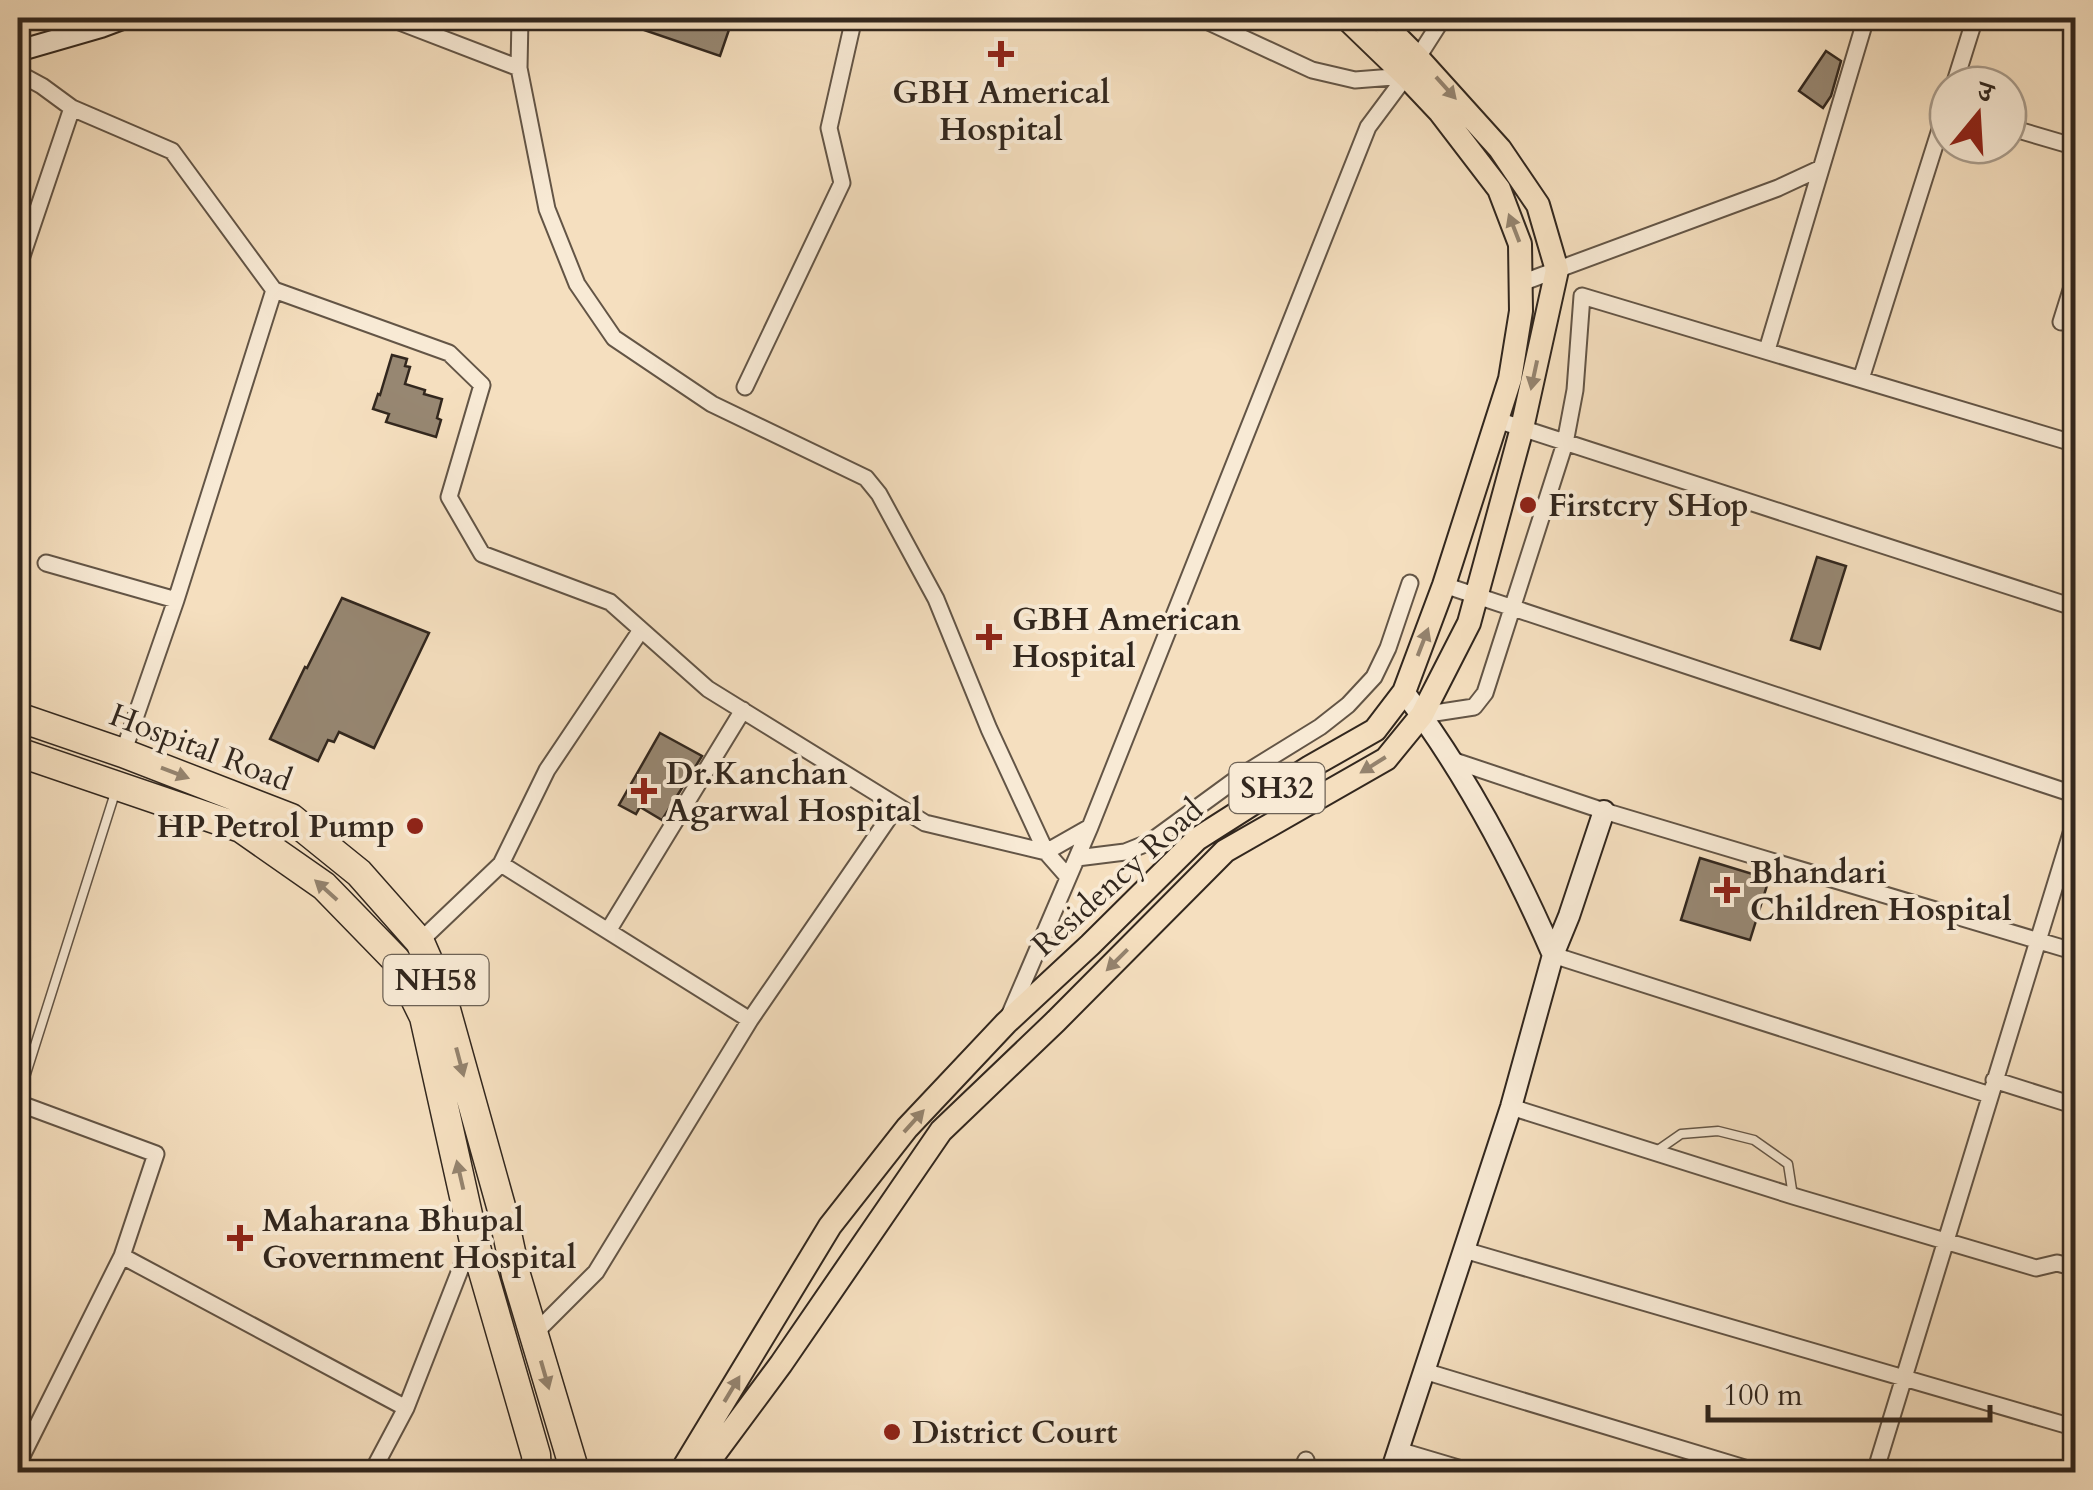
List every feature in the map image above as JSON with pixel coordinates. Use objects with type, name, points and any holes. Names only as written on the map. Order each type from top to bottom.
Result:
[{"type":"highway","name":"Hospital Road","points":[[18,716],[291,818],[359,874],[420,942],[440,988],[502,1210],[516,1275],[575,1472]]},
{"type":"highway","name":"NH58","points":[[18,752],[241,828],[324,886],[396,960],[424,1018],[474,1237],[536,1455],[537,1472]]},
{"type":"main road","name":"Residency Road","points":[[681,1472],[830,1226],[907,1128],[1006,1023],[1197,839],[1374,730],[1404,692],[1444,585],[1510,379],[1521,310],[1520,244],[1499,188],[1440,112],[1412,66],[1346,18]]},
{"type":"main road","points":[[701,1472],[782,1364],[941,1131],[1225,851],[1386,759],[1422,715],[1468,623],[1522,428],[1557,270],[1538,205],[1500,148],[1412,66],[1378,18]]},
{"type":"street","points":[[18,52],[125,18]]},
{"type":"street","points":[[389,18],[519,68]]},
{"type":"street","points":[[520,18],[519,68],[547,209],[577,284],[614,338],[712,404],[866,478],[879,494],[936,599],[1046,852],[1068,877]]},
{"type":"street","points":[[745,387],[842,182],[830,128],[854,18]]},
{"type":"street","points":[[1200,18],[1312,70],[1355,80],[1412,66]]},
{"type":"street","points":[[1022,1054],[1006,1023],[1090,826],[1368,127],[1442,18]]},
{"type":"street","points":[[1767,350],[1866,18]]},
{"type":"street","points":[[1961,65],[1976,18]]},
{"type":"street","points":[[18,73],[72,108],[172,152],[274,290],[450,353],[482,385],[450,496],[482,554],[610,602],[708,688],[925,824],[1046,852],[1090,826]]},
{"type":"street","points":[[18,268],[72,108]]},
{"type":"street","points":[[2028,133],[2076,147]]},
{"type":"street","points":[[1860,378],[1929,165]]},
{"type":"street","points":[[1521,283],[1778,188],[1821,168]]},
{"type":"street","points":[[2061,322],[2076,274]]},
{"type":"street","points":[[123,753],[274,290]]},
{"type":"street","points":[[1422,715],[1474,707],[1485,693],[1566,442],[1575,390],[1582,296],[2076,444]]},
{"type":"street","points":[[1497,420],[2076,608]]},
{"type":"street","points":[[46,563],[176,600]]},
{"type":"street","points":[[1077,858],[1125,852],[1150,842],[1238,777],[1320,727],[1348,705],[1374,677],[1410,583]]},
{"type":"street","points":[[1444,585],[2076,795]]},
{"type":"street","points":[[396,960],[420,942],[500,864],[547,770],[641,630]]},
{"type":"street","points":[[1404,692],[1452,760],[1508,860],[1553,955],[1992,1087],[2076,1106]]},
{"type":"street","points":[[608,931],[743,710]]},
{"type":"street","points":[[1452,760],[1604,811],[2076,952]]},
{"type":"street","points":[[534,1334],[596,1272],[750,1020],[897,806]]},
{"type":"street","points":[[1391,1472],[1511,1107],[1553,955],[1604,811]]},
{"type":"street","points":[[1875,1472],[2076,817]]},
{"type":"street","points":[[500,864],[750,1020]]},
{"type":"street","points":[[18,1100],[156,1154],[122,1256],[18,1464]]},
{"type":"street","points":[[1511,1107],[2036,1268],[2057,1263],[2076,1268]]},
{"type":"street","points":[[372,1472],[406,1408],[474,1237]]},
{"type":"street","points":[[1464,1250],[2076,1428]]},
{"type":"street","points":[[122,1256],[406,1408]]},
{"type":"street","points":[[1424,1371],[1758,1472]]},
{"type":"street","points":[[1398,1450],[1472,1472]]},
{"type":"lane","points":[[18,1100],[118,786]]},
{"type":"lane","points":[[1654,1153],[1680,1134],[1718,1131],[1754,1140],[1788,1164],[1793,1196]]},
{"type":"building","points":[[645,18],[733,18],[720,56],[641,29]]},
{"type":"building","points":[[1826,51],[1841,61],[1831,96],[1823,108],[1799,91]]},
{"type":"building","points":[[392,355],[407,359],[405,366],[410,367],[405,384],[442,399],[436,437],[386,422],[389,414],[373,409]]},
{"type":"building","points":[[1817,557],[1846,566],[1820,649],[1791,640]]},
{"type":"building","points":[[342,598],[429,633],[374,748],[339,732],[334,742],[328,740],[318,761],[270,739]]},
{"type":"building","points":[[660,733],[702,756],[662,820],[640,807],[636,814],[619,805]]},
{"type":"building","points":[[1700,858],[1769,879],[1750,940],[1681,920]]},
{"type":"place","name":"GBH Americal Hospital","points":[[1001,54]]},
{"type":"place","name":"Firstcry SHop","points":[[1528,505]]},
{"type":"place","name":"GBH American Hospital","points":[[989,637]]},
{"type":"place","name":"Dr.Kanchan Agarwal Hospital","points":[[644,791]]},
{"type":"place","name":"HP Petrol Pump","points":[[415,826]]},
{"type":"place","name":"Bhandari Children Hospital","points":[[1727,890]]},
{"type":"place","name":"Maharana Bhupal Government Hospital","points":[[240,1238]]},
{"type":"place","name":"District Court","points":[[892,1432]]}]
